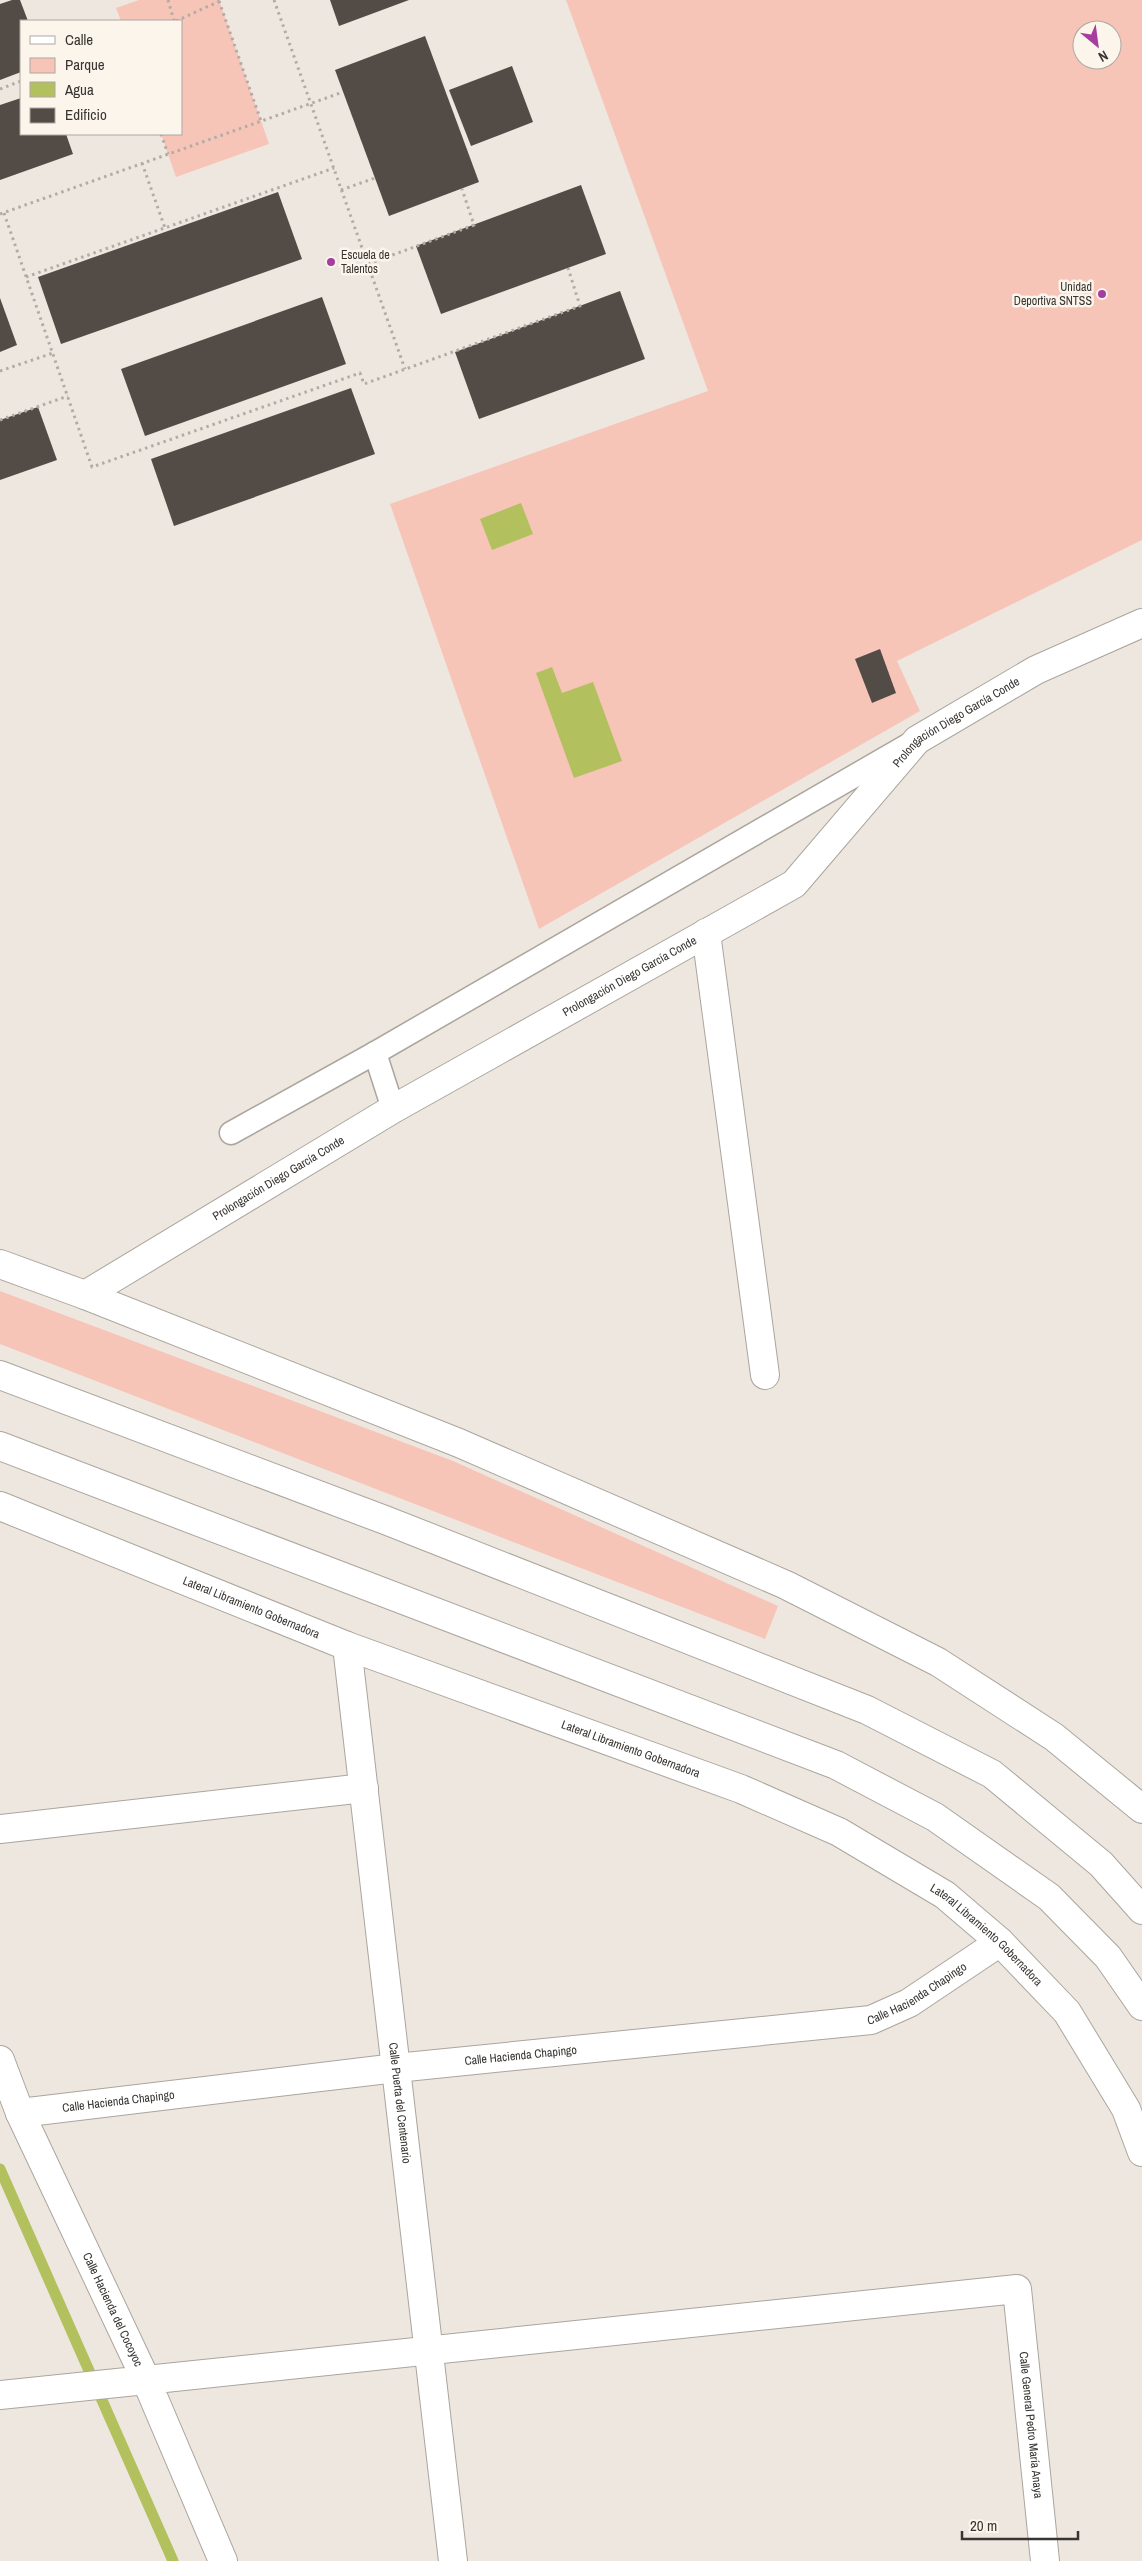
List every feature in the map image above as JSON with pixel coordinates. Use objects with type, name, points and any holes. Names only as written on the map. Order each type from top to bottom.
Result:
[{"type":"main road","name":"Prolongación Diego García Conde","points":[[85,1295],[393,1109],[794,884],[917,740],[1036,670],[1142,622]]},
{"type":"main road","points":[[706,933],[765,1374]]},
{"type":"main road","points":[[0,1264],[85,1295],[459,1443],[786,1586],[938,1662],[1054,1736],[1142,1809]]},
{"type":"main road","points":[[0,1375],[385,1520],[867,1710],[992,1774],[1101,1864],[1142,1910]]},
{"type":"main road","points":[[0,1446],[836,1765],[936,1817],[1049,1897],[1108,1957],[1142,2006]]},
{"type":"main road","name":"Lateral Libramiento Gobernadora","points":[[0,1506],[347,1646],[741,1789],[839,1832],[944,1895],[1000,1942],[1067,2012],[1126,2109],[1142,2152]]},
{"type":"main road","name":"Calle Puerta del Centenario","points":[[347,1646],[453,2561]]},
{"type":"main road","points":[[0,1829],[364,1788]]},
{"type":"main road","name":"Calle Hacienda Chapingo","points":[[20,2112],[396,2068],[871,2020],[909,2002],[1000,1942]]},
{"type":"main road","name":"Calle Hacienda del Cocoyoc","points":[[0,2060],[20,2112],[146,2380],[223,2561]]},
{"type":"main road","name":"Calle General Pedro María Anaya","points":[[429,2351],[1017,2289],[1042,2561]]},
{"type":"main road","points":[[0,2395],[429,2351]]},
{"type":"lane","points":[[231,1133],[375,1053],[917,740]]},
{"type":"lane","points":[[375,1053],[393,1109]]},
{"type":"path","points":[[168,0],[175,20]]},
{"type":"path","points":[[177,20],[220,0],[261,121]]},
{"type":"path","points":[[274,0],[405,369]]},
{"type":"path","points":[[0,89],[20,81]]},
{"type":"path","points":[[343,92],[2,213],[92,467],[360,373],[364,384],[580,306],[568,268]]},
{"type":"path","points":[[161,135],[168,154]]},
{"type":"path","points":[[142,164],[166,228]]},
{"type":"path","points":[[26,277],[334,168]]},
{"type":"path","points":[[342,190],[375,178]]},
{"type":"path","points":[[368,264],[474,225],[462,189]]},
{"type":"path","points":[[0,371],[53,353]]},
{"type":"path","points":[[0,420],[68,396]]},
{"type":"green space","points":[[139,0],[219,0],[269,144],[176,177],[161,135],[182,135],[182,20],[121,20],[116,8]]},
{"type":"green space","points":[[566,0],[1142,0],[1142,540],[897,661],[920,711],[539,929],[390,504],[708,391]]},
{"type":"green space","points":[[0,1291],[453,1461],[778,1606],[765,1639],[0,1344]]},
{"type":"water","points":[[521,503],[533,534],[492,550],[480,519]]},
{"type":"water","points":[[552,667],[562,693],[593,682],[622,761],[574,778],[536,673]]},
{"type":"building","points":[[12,0],[20,0],[28,20],[20,20],[20,72],[0,80],[0,4]]},
{"type":"building","points":[[330,0],[409,0],[339,26]]},
{"type":"building","points":[[425,36],[479,182],[389,216],[335,70]]},
{"type":"building","points":[[512,66],[533,122],[471,146],[449,90]]},
{"type":"building","points":[[20,98],[20,135],[66,135],[73,154],[0,180],[0,105]]},
{"type":"building","points":[[581,185],[606,254],[441,314],[416,246]]},
{"type":"building","points":[[278,192],[302,259],[61,344],[38,277]]},
{"type":"building","points":[[620,291],[645,359],[479,419],[455,352]]},
{"type":"building","points":[[322,297],[346,364],[145,436],[121,369]]},
{"type":"building","points":[[0,298],[17,345],[0,352]]},
{"type":"building","points":[[351,388],[375,454],[174,526],[151,459]]},
{"type":"building","points":[[38,407],[57,460],[0,480],[0,420]]},
{"type":"building","points":[[880,649],[896,693],[872,703],[855,659]]},
{"type":"waterway","points":[[0,2169],[173,2561]]},
{"type":"place","name":"Escuela de Talentos","points":[[331,262]]},
{"type":"place","name":"Unidad Deportiva SNTSS","points":[[1102,294]]}]
